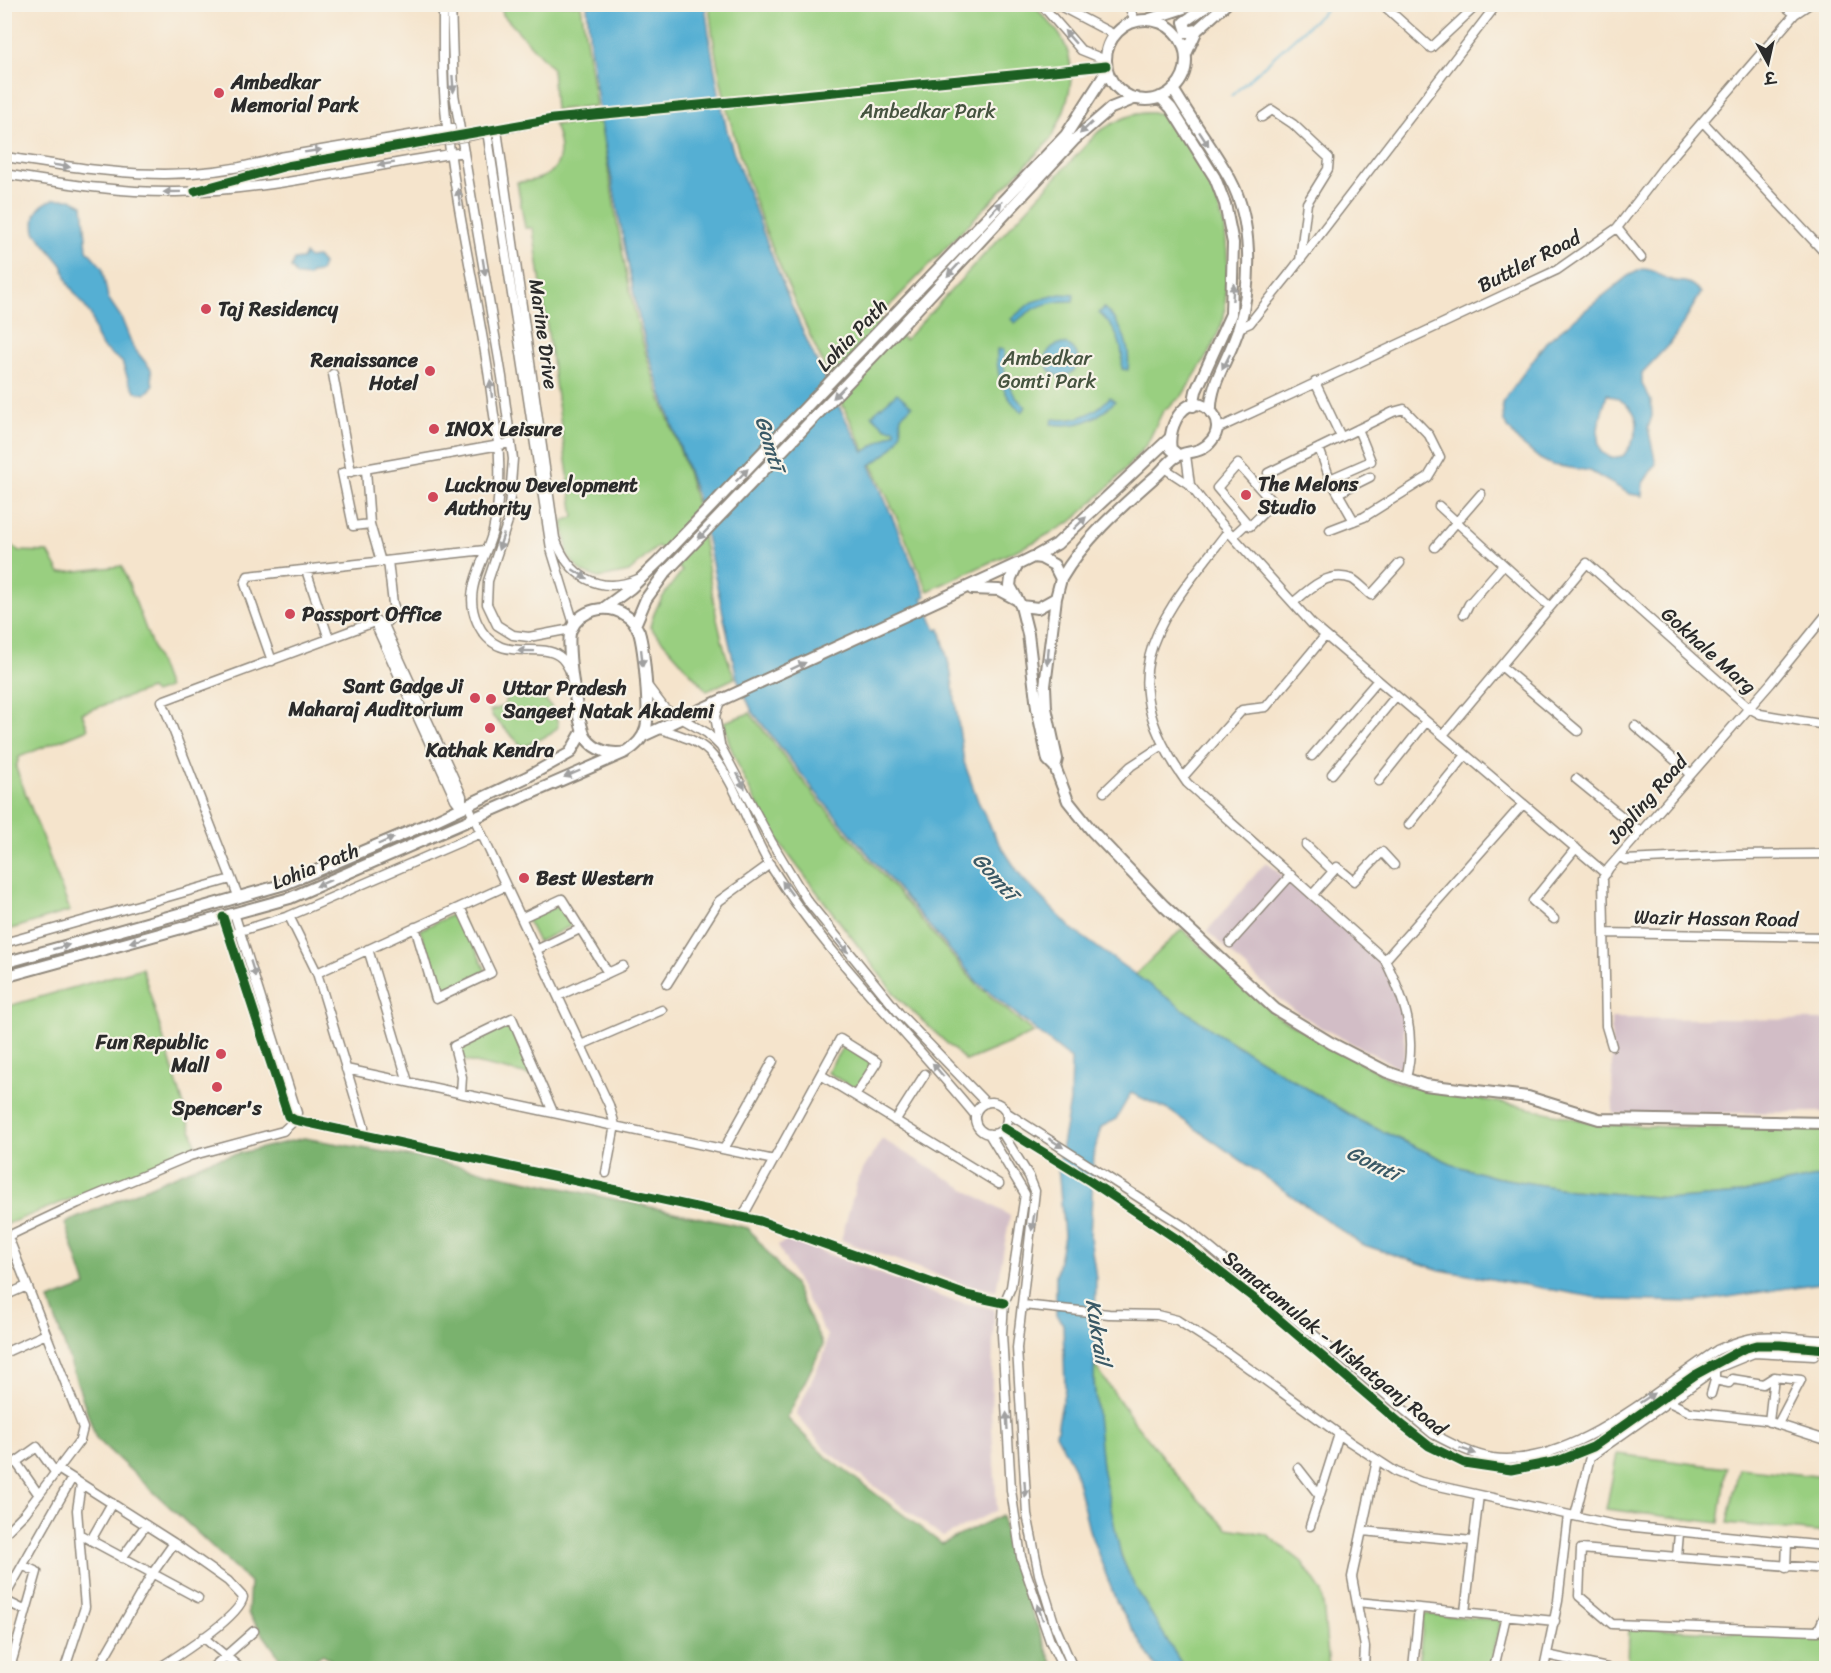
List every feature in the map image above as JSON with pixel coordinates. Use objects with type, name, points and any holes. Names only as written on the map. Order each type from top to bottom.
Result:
[{"type":"main road","points":[[1147,20],[1168,26],[1177,34],[1186,54],[1186,67],[1173,90],[1160,97],[1136,98],[1118,88],[1107,66],[1115,35],[1135,21],[1147,20],[1196,4]]},
{"type":"main road","points":[[1197,30],[1187,32],[1184,22],[1210,4]]},
{"type":"main road","points":[[1186,54],[1197,30],[1226,4]]},
{"type":"main road","name":"Lohia Path","points":[[573,627],[586,614],[604,608],[643,577],[870,342],[1066,135],[1107,66]]},
{"type":"main road","points":[[1055,767],[1057,759],[1046,708],[1045,686],[1056,598],[1061,579],[1086,543],[1131,496],[1182,455],[1193,454],[1210,443],[1217,429],[1211,413],[1212,391],[1234,348],[1243,314],[1248,257],[1243,217],[1231,180],[1173,90]]},
{"type":"main road","points":[[1160,97],[1172,108],[1215,178],[1226,204],[1233,243],[1231,314],[1196,391],[1193,406]]},
{"type":"main road","name":"Lohia Path","points":[[635,625],[646,599],[665,573],[879,350],[1074,140],[1111,108],[1136,98]]},
{"type":"main road","points":[[1211,413],[1205,408],[1193,406],[1185,408],[1177,416],[1169,439],[1057,544],[1017,565],[1011,578],[1012,593],[1018,602],[1028,634],[1037,708],[1048,760],[1055,767],[1068,801],[1092,831],[1164,906],[1275,1009],[1340,1048],[1406,1078],[1425,1085],[1528,1097],[1599,1119],[1827,1123]]},
{"type":"main road","points":[[1169,439],[1171,449],[1182,455]]},
{"type":"main road","points":[[643,736],[719,704],[1028,559],[1048,561],[1054,566],[1061,579]]},
{"type":"main road","points":[[966,589],[999,590],[1018,602],[1038,608],[1056,598]]},
{"type":"main road","points":[[604,608],[624,614],[635,625],[640,641],[648,715],[643,736]]},
{"type":"main road","points":[[573,627],[569,648],[582,732],[587,740],[602,750],[614,754],[626,752]]},
{"type":"main road","name":"Lohia Path","points":[[4,963],[285,884],[448,814],[527,777],[570,753],[582,732]]},
{"type":"main road","name":"Lohia Path","points":[[4,977],[290,898],[626,752],[643,736]]},
{"type":"street","points":[[443,4],[447,129],[486,355],[498,446],[499,505],[475,576],[471,595],[473,613],[480,628],[508,650],[545,651],[559,656],[573,676]]},
{"type":"street","points":[[451,4],[453,84],[511,443],[512,492],[508,521],[488,581],[489,612],[502,629],[522,637],[573,627]]},
{"type":"street","points":[[1041,4],[1080,50],[1107,66]]},
{"type":"street","points":[[1056,4],[1115,35]]},
{"type":"street","points":[[1128,4],[1135,21]]},
{"type":"street","points":[[1382,4],[1431,48],[1478,4]]},
{"type":"street","points":[[1239,328],[1250,323],[1300,261],[1497,4]]},
{"type":"street","points":[[1782,4],[1796,14]]},
{"type":"street","name":"Buttler Road","points":[[1217,429],[1557,270],[1617,228],[1796,14],[1810,4]]},
{"type":"street","points":[[195,191],[287,166],[473,135],[553,119],[1107,66]]},
{"type":"street","points":[[1262,117],[1272,110],[1283,115],[1329,158],[1328,169],[1307,203],[1300,261]]},
{"type":"street","points":[[1704,122],[1827,254]]},
{"type":"street","points":[[4,157],[142,176],[174,175],[256,164],[280,157],[460,126]]},
{"type":"street","name":"Marine Drive","points":[[492,131],[555,538],[562,558],[574,572],[591,581],[611,585],[628,583],[643,577]]},
{"type":"street","name":"Marine Drive","points":[[492,131],[551,549],[573,627]]},
{"type":"street","points":[[4,174],[132,192],[195,191],[260,187],[465,152]]},
{"type":"street","points":[[256,164],[287,166]]},
{"type":"street","points":[[1617,228],[1641,258]]},
{"type":"street","points":[[333,374],[351,472]]},
{"type":"street","points":[[1315,382],[1341,437]]},
{"type":"street","points":[[1268,473],[1393,412],[1404,410],[1429,435],[1440,457],[1428,477],[1354,521],[1330,530]]},
{"type":"street","points":[[1330,478],[1371,461],[1358,429]]},
{"type":"street","points":[[370,524],[353,526],[342,473],[511,443]]},
{"type":"street","points":[[1319,448],[1330,478],[1354,521]]},
{"type":"street","points":[[1182,455],[1190,485]]},
{"type":"street","points":[[1238,464],[1273,503],[1250,526],[1247,523],[1217,488],[1238,464]]},
{"type":"street","points":[[1164,468],[1190,485],[1230,533],[1325,636],[1606,874]]},
{"type":"street","points":[[366,470],[370,524],[385,561],[396,612],[377,628],[455,799],[465,806],[474,818],[609,1105],[615,1125],[606,1173]]},
{"type":"street","points":[[1338,493],[1370,477]]},
{"type":"street","points":[[1435,547],[1458,524],[1481,494]]},
{"type":"street","points":[[1439,506],[1550,607],[1443,735]]},
{"type":"street","points":[[1247,523],[1230,533],[1172,604],[1155,633],[1148,659],[1148,694],[1155,726],[1163,745],[1183,777],[1385,960],[1402,993],[1408,1016],[1411,1049],[1406,1078]]},
{"type":"street","points":[[273,661],[245,585],[248,576],[485,550]]},
{"type":"street","points":[[1293,603],[1321,580],[1338,578],[1352,579],[1371,595],[1400,563]]},
{"type":"street","name":"Gokhale Marg","points":[[1550,607],[1587,563],[1749,708],[1760,714],[1827,726]]},
{"type":"street","points":[[1464,614],[1469,604],[1503,565]]},
{"type":"street","points":[[306,570],[329,639]]},
{"type":"street","name":"Jopling Road","points":[[1612,1046],[1606,1026],[1603,878],[1827,615]]},
{"type":"street","points":[[239,898],[162,701],[329,639],[381,623]]},
{"type":"street","points":[[1183,777],[1242,710],[1266,707],[1325,636]]},
{"type":"street","points":[[1501,666],[1578,732]]},
{"type":"street","points":[[1312,756],[1378,680]]},
{"type":"street","points":[[645,681],[665,709],[707,733],[721,747]]},
{"type":"street","points":[[1332,774],[1396,696]]},
{"type":"street","points":[[719,704],[716,723],[721,747],[771,842],[807,899],[899,1013],[986,1103]]},
{"type":"street","points":[[1379,781],[1426,722]]},
{"type":"street","points":[[1635,726],[1691,774]]},
{"type":"street","points":[[660,729],[693,741],[709,752],[723,771],[770,864],[831,948],[879,1007],[935,1066],[975,1115],[978,1127],[989,1134],[1025,1194],[1012,1276],[1004,1303],[1002,1334],[1011,1490],[1021,1554],[1044,1623],[1067,1666]]},
{"type":"street","points":[[1104,792],[1131,766],[1163,745]]},
{"type":"street","points":[[1409,825],[1466,755]]},
{"type":"street","points":[[1576,779],[1641,832]]},
{"type":"street","points":[[1385,960],[1523,804]]},
{"type":"street","points":[[448,814],[454,826]]},
{"type":"street","points":[[230,934],[290,916],[481,833]]},
{"type":"street","points":[[1306,844],[1333,872]]},
{"type":"street","points":[[1554,919],[1533,900],[1576,848]]},
{"type":"street","points":[[1313,894],[1337,867],[1354,881],[1382,852],[1394,865]]},
{"type":"street","points":[[1620,856],[1625,860],[1827,854]]},
{"type":"street","points":[[667,984],[719,901],[770,864]]},
{"type":"street","points":[[1230,943],[1291,875]]},
{"type":"street","points":[[4,943],[231,879]]},
{"type":"street","points":[[317,973],[506,886]]},
{"type":"street","points":[[521,918],[561,899],[608,973]]},
{"type":"street","points":[[415,927],[436,999],[490,974],[459,907]]},
{"type":"street","points":[[4,1534],[57,1471],[80,1440],[83,1428],[5,1235],[190,1156],[283,1131],[294,1120],[297,1113],[234,914]]},
{"type":"street","points":[[223,916],[288,1116],[294,1120],[743,1216],[966,1295],[1004,1303]]},
{"type":"street","points":[[290,916],[317,973],[364,1127],[364,1135]]},
{"type":"street","points":[[536,950],[580,929]]},
{"type":"street","name":"Wazir Hassan Road","points":[[1604,933],[1827,936]]},
{"type":"street","points":[[368,950],[408,1082]]},
{"type":"street","points":[[558,996],[623,966]]},
{"type":"street","points":[[581,1046],[662,1010]]},
{"type":"street","points":[[461,1093],[462,1077],[454,1046],[512,1018],[553,1112]]},
{"type":"street","points":[[743,1216],[840,1039],[877,1062],[855,1096]]},
{"type":"street","points":[[724,1149],[773,1060]]},
{"type":"street","points":[[346,1069],[774,1160]]},
{"type":"street","points":[[895,1121],[925,1074]]},
{"type":"street","points":[[820,1075],[999,1184]]},
{"type":"street","points":[[975,1115],[986,1103],[998,1103],[1006,1112],[1007,1120],[1002,1129],[989,1134]]},
{"type":"street","name":"Samatamulak - Nishatganj Road","points":[[1006,1112],[1185,1227],[1433,1434],[1465,1451],[1494,1458],[1521,1458],[1554,1450],[1588,1436],[1717,1350],[1740,1340],[1762,1334],[1827,1340]]},
{"type":"street","points":[[1002,1129],[1035,1191],[1024,1278],[1025,1305],[1019,1335],[1020,1417],[1027,1514],[1039,1574],[1067,1666]]},
{"type":"street","name":"Samatamulak - Nishatganj Road","points":[[1002,1129],[1090,1181],[1216,1268],[1429,1446],[1464,1463],[1486,1469],[1535,1468],[1593,1446],[1695,1375],[1743,1349],[1768,1345],[1827,1349]]},
{"type":"street","points":[[1012,1276],[1024,1278]]},
{"type":"street","points":[[4,1296],[27,1286]]},
{"type":"street","points":[[1025,1305],[1109,1314],[1156,1315],[1177,1320],[1225,1351],[1377,1460],[1396,1472],[1421,1482],[1615,1525],[1827,1546]]},
{"type":"street","points":[[4,1353],[46,1334]]},
{"type":"street","points":[[1002,1334],[1019,1335]]},
{"type":"street","points":[[1544,1668],[1555,1621],[1572,1516],[1590,1457],[1671,1403],[1715,1369],[1754,1353],[1814,1356]]},
{"type":"street","points":[[1711,1394],[1715,1369]]},
{"type":"street","points":[[1715,1380],[1729,1383],[1732,1379],[1763,1384],[1774,1377],[1801,1380],[1773,1423]]},
{"type":"street","points":[[1773,1423],[1774,1377]]},
{"type":"street","points":[[1671,1403],[1690,1412],[1773,1423],[1827,1440]]},
{"type":"street","points":[[1310,1526],[1339,1434]]},
{"type":"street","points":[[39,1495],[16,1462],[37,1447],[57,1471],[72,1478],[174,1543],[228,1581],[243,1597],[241,1604],[204,1637],[159,1668]]},
{"type":"street","points":[[1364,1668],[1365,1647],[1352,1577],[1377,1460]]},
{"type":"street","points":[[1298,1468],[1319,1495]]},
{"type":"street","points":[[26,1611],[4,1599],[72,1478]]},
{"type":"street","points":[[65,1668],[85,1607],[77,1510],[81,1484]]},
{"type":"street","points":[[1464,1612],[1479,1495]]},
{"type":"street","points":[[91,1540],[112,1503]]},
{"type":"street","points":[[122,1558],[146,1525]]},
{"type":"street","points":[[1362,1531],[1473,1541]]},
{"type":"street","points":[[1677,1557],[1679,1533]]},
{"type":"street","points":[[80,1534],[198,1598]]},
{"type":"street","points":[[98,1668],[152,1574],[174,1543]]},
{"type":"street","points":[[1786,1568],[1787,1543]]},
{"type":"street","points":[[1827,1569],[1786,1568],[1581,1549],[1579,1596],[1612,1624],[1818,1631],[1827,1613]]},
{"type":"street","points":[[10,1668],[37,1572],[24,1566]]},
{"type":"street","points":[[1357,1602],[1555,1621]]},
{"type":"street","points":[[1413,1668],[1419,1608]]},
{"type":"street","points":[[1494,1668],[1506,1616]]},
{"type":"street","points":[[212,1668],[254,1631]]},
{"type":"street","points":[[204,1637],[240,1668]]},
{"type":"street","points":[[1547,1655],[1601,1668]]},
{"type":"shaded area","points":[[1266,862],[1378,959],[1393,984],[1403,1016],[1405,1047],[1402,1069],[1320,1027],[1284,1003],[1207,931]]},
{"type":"shaded area","points":[[1611,1018],[1826,1020],[1826,1112],[1613,1114]]},
{"type":"shaded area","points":[[882,1139],[1010,1216],[996,1291],[959,1283],[841,1240],[858,1178]]},
{"type":"shaded area","points":[[788,1239],[950,1300],[994,1309],[991,1412],[997,1510],[943,1537],[826,1450],[796,1414],[825,1352],[827,1336],[778,1246]]},
{"type":"green space","points":[[501,5],[581,5],[596,106],[555,110],[552,68],[503,15]]},
{"type":"green space","points":[[709,5],[1033,5],[1061,37],[1070,62],[1070,88],[1063,114],[1051,139],[879,317],[905,340],[1098,132],[1130,116],[1146,113],[1165,114],[1214,192],[1225,228],[1228,266],[1224,318],[1212,348],[1182,396],[1163,411],[1147,444],[1115,481],[1071,522],[1034,542],[928,591],[894,512],[799,312],[774,253],[733,131],[718,69]]},
{"type":"green space","points":[[600,122],[625,268],[638,326],[694,496],[721,635],[735,678],[707,691],[650,627],[659,604],[682,571],[658,546],[629,572],[599,578],[582,572],[568,557],[563,521],[574,517],[533,228],[525,228],[517,182],[541,178],[555,167],[560,149],[554,125]]},
{"type":"green space","points":[[5,542],[19,551],[48,552],[60,573],[122,566],[168,688],[154,693],[150,689],[82,713],[88,729],[19,757],[16,768],[70,911],[5,931]]},
{"type":"green space","points":[[512,685],[543,698],[553,710],[558,727],[551,734],[523,747],[493,717],[490,711],[504,706]]},
{"type":"green space","points":[[750,713],[819,801],[977,985],[1034,1033],[966,1061],[897,997],[772,833],[744,779],[729,743],[724,722]]},
{"type":"green space","points":[[561,904],[571,926],[538,942],[527,920]]},
{"type":"green space","points":[[458,912],[486,971],[439,994],[420,930]]},
{"type":"green space","points":[[1182,929],[1275,1015],[1396,1082],[1425,1090],[1515,1105],[1599,1124],[1696,1128],[1826,1126],[1826,1175],[1729,1195],[1679,1199],[1571,1190],[1494,1177],[1457,1166],[1360,1121],[1215,1032],[1135,975]]},
{"type":"green space","points":[[142,968],[197,1149],[5,1225],[5,1007]]},
{"type":"green space","points":[[509,1024],[533,1076],[462,1060],[459,1048]]},
{"type":"green space","points":[[844,1045],[873,1063],[856,1090],[827,1072]]},
{"type":"green space","points":[[304,1138],[431,1160],[748,1228],[794,1285],[823,1345],[787,1418],[823,1454],[942,1544],[1002,1515],[1009,1554],[1054,1668],[341,1668],[323,1654],[303,1668],[287,1668],[248,1613],[250,1582],[96,1438],[49,1300],[86,1286],[65,1223],[211,1160]]},
{"type":"green space","points":[[1093,1363],[1136,1424],[1190,1491],[1227,1528],[1266,1534],[1302,1562],[1322,1592],[1329,1668],[1184,1668],[1134,1586],[1115,1534],[1101,1461]]},
{"type":"green space","points":[[1617,1454],[1726,1468],[1719,1523],[1606,1509]]},
{"type":"green space","points":[[1739,1468],[1826,1477],[1826,1533],[1727,1523]]},
{"type":"green space","points":[[1424,1614],[1501,1620],[1490,1668],[1418,1668]]},
{"type":"green space","points":[[1629,1628],[1826,1637],[1826,1668],[1628,1668]]},
{"type":"water","name":"Gomtī","points":[[587,5],[705,5],[720,96],[735,157],[803,332],[847,423],[864,452],[895,432],[895,429],[886,428],[872,415],[897,393],[912,406],[901,416],[901,433],[892,449],[870,465],[926,596],[922,598],[936,630],[940,629],[951,673],[964,762],[978,801],[996,838],[1022,878],[1072,929],[1215,1032],[1360,1121],[1457,1166],[1494,1177],[1571,1190],[1679,1199],[1729,1195],[1826,1175],[1826,1282],[1696,1302],[1610,1300],[1440,1270],[1361,1244],[1170,1111],[1131,1093],[1116,1119],[1101,1127],[1094,1153],[1090,1237],[1096,1278],[1094,1383],[1102,1467],[1121,1556],[1134,1585],[1184,1668],[1156,1668],[1116,1601],[1089,1530],[1074,1468],[1056,1434],[1065,1388],[1063,1324],[1056,1315],[1056,1275],[1064,1236],[1058,1166],[1070,1102],[1071,1059],[978,983],[821,799],[752,711],[737,678],[699,503],[648,353],[636,305],[602,129],[590,47]]},
{"type":"water","points":[[54,199],[71,199],[83,205],[87,250],[102,267],[108,298],[121,317],[133,347],[151,369],[153,387],[145,394],[136,392],[129,382],[122,362],[103,348],[96,336],[91,315],[69,285],[62,265],[35,232],[34,220],[37,211]]},
{"type":"water","points":[[305,254],[309,258],[317,257],[323,264],[320,272],[311,273],[309,277],[297,276],[291,268],[294,260],[302,259]]},
{"type":"water","points":[[1642,269],[1649,270],[1670,280],[1686,282],[1701,293],[1673,340],[1642,373],[1642,384],[1651,401],[1652,416],[1648,428],[1656,464],[1643,483],[1642,496],[1630,494],[1590,471],[1552,465],[1540,459],[1518,441],[1504,422],[1502,403],[1546,342],[1628,276]],"holes":[[[1607,394],[1619,399],[1633,412],[1637,428],[1623,456],[1611,458],[1601,452],[1598,429]]]},
{"type":"water","points":[[1060,294],[1074,295],[1073,301],[1041,306],[1015,323],[1011,319],[1032,302]]},
{"type":"water","points":[[1104,308],[1116,321],[1124,336],[1128,352],[1128,370],[1122,369],[1122,353],[1115,332],[1099,313]]},
{"type":"water","points":[[1062,344],[1074,348],[1078,360],[1074,372],[1062,376],[1050,372],[1046,360],[1050,348]]},
{"type":"water","points":[[997,349],[1004,350],[1005,374],[1011,389],[1026,407],[1022,412],[1005,392],[999,376]]},
{"type":"water","points":[[1110,397],[1115,401],[1094,418],[1070,425],[1051,424],[1053,419],[1084,416],[1098,408]]},
{"type":"waterway","points":[[1231,96],[1332,4]]},
{"type":"cycle path","points":[[195,191],[287,166],[553,119],[1106,66]]},
{"type":"cycle path","points":[[223,917],[288,1116],[295,1120],[760,1221],[966,1295],[1004,1303]]},
{"type":"cycle path","points":[[1004,1128],[1090,1181],[1180,1241],[1260,1303],[1429,1446],[1464,1463],[1511,1470],[1558,1461],[1593,1447],[1695,1375],[1743,1349],[1757,1345],[1826,1349]]},
{"type":"place","name":"Ambedkar Memorial Park","points":[[219,93]]},
{"type":"place","name":"Taj Residency","points":[[206,309]]},
{"type":"place","name":"Renaissance Hotel","points":[[430,371]]},
{"type":"place","name":"INOX Leisure","points":[[434,429]]},
{"type":"place","name":"The Melons Studio","points":[[1246,495]]},
{"type":"place","name":"Lucknow Development Authority","points":[[433,497]]},
{"type":"place","name":"Passport Office","points":[[290,614]]},
{"type":"place","name":"Sant Gadge Ji Maharaj Auditorium","points":[[475,698]]},
{"type":"place","name":"Uttar Pradesh Sangeet Natak Akademi","points":[[491,699]]},
{"type":"place","name":"Kathak Kendra","points":[[490,728]]},
{"type":"place","name":"Best Western","points":[[524,878]]},
{"type":"place","name":"Fun Republic Mall","points":[[221,1054]]},
{"type":"place","name":"Spencer's","points":[[217,1087]]},
{"type":"park label","name":"Ambedkar Park","points":[[928,111]]},
{"type":"park label","name":"Ambedkar Gomti Park","points":[[1047,370]]},
{"type":"water label","name":"Kukrail","points":[[1098,1332]]}]
